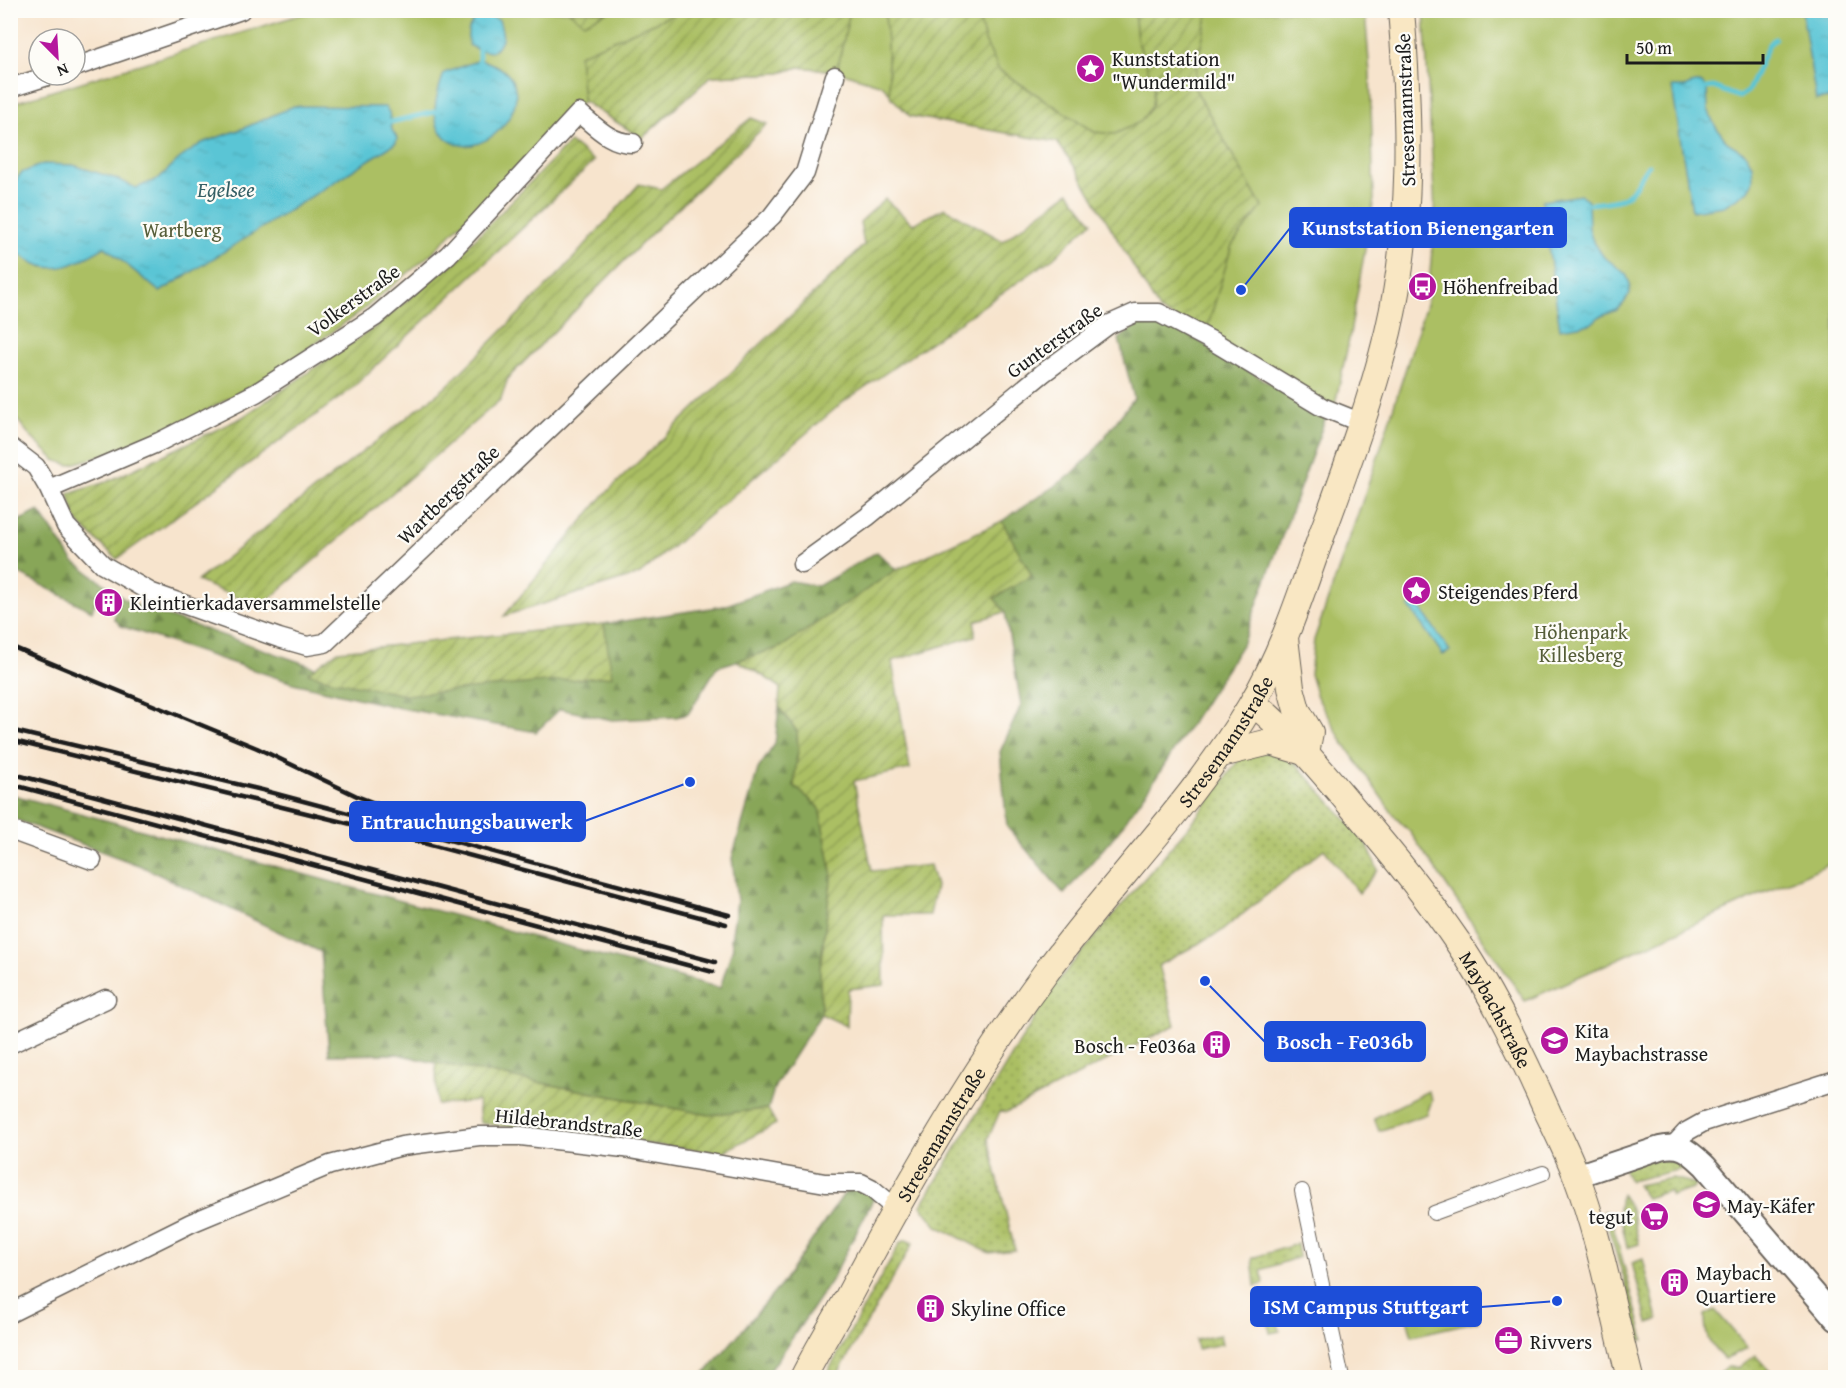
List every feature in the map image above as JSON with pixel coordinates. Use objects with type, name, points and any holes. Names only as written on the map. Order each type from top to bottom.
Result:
[{"type":"main road","name":"Stresemannstraße","points":[[803,1377],[895,1208],[957,1102],[1047,970],[1183,805],[1221,754],[1253,703],[1285,636],[1362,423],[1389,329],[1407,207],[1409,130],[1401,10]]},
{"type":"main road","points":[[1221,754],[1270,742],[1306,753],[1310,732],[1298,710],[1291,688],[1285,636]]},
{"type":"main road","name":"Maybachstraße","points":[[1253,703],[1279,724],[1378,837],[1457,940],[1484,983],[1515,1042],[1576,1176],[1588,1210],[1630,1377]]},
{"type":"street","points":[[87,63],[241,10]]},
{"type":"street","name":"Wartbergstraße","points":[[10,447],[36,467],[66,526],[103,566],[152,593],[279,638],[307,646],[325,643],[772,216],[805,173],[835,76]]},
{"type":"street","points":[[10,88],[27,83]]},
{"type":"street","name":"Volkerstraße","points":[[49,489],[159,442],[256,393],[375,317],[448,255],[579,113],[613,140],[622,144],[633,143]]},
{"type":"street","name":"Gunterstraße","points":[[802,564],[867,517],[1043,373],[1108,325],[1135,313],[1159,313],[1216,343],[1322,408],[1362,423]]},
{"type":"street","points":[[10,830],[92,860]]},
{"type":"street","points":[[10,1044],[106,999]]},
{"type":"street","points":[[1576,1176],[1674,1145],[1686,1132],[1704,1122],[1836,1080]]},
{"type":"street","name":"Hildebrandstraße","points":[[10,1312],[191,1223],[330,1165],[402,1146],[479,1136],[521,1136],[612,1147],[825,1183],[861,1183],[871,1188],[895,1208]]},
{"type":"street","points":[[1674,1145],[1690,1151],[1705,1166],[1836,1319]]},
{"type":"street","points":[[1434,1214],[1543,1173]]},
{"type":"street","points":[[1302,1191],[1342,1377]]},
{"type":"green space","name":"Wartberg","points":[[312,11],[1365,11],[1370,74],[1374,199],[1334,409],[1205,336],[1057,141],[910,116],[882,85],[837,71],[799,67],[780,73],[711,76],[642,138],[583,101],[431,254],[363,310],[271,375],[193,418],[125,449],[69,465],[55,460],[31,437],[11,412],[10,104],[65,87],[87,87],[87,80]]},
{"type":"green space","points":[[568,11],[609,11],[584,23]]},
{"type":"green space","points":[[681,11],[850,11],[837,71],[799,67],[780,73],[711,76],[642,138],[583,101],[579,55]]},
{"type":"green space","points":[[885,11],[977,11],[985,41],[999,70],[1094,132],[1115,134],[1140,122],[1152,106],[1154,86],[1137,39],[1134,11],[1208,11],[1193,85],[1262,207],[1232,245],[1205,336],[1159,310],[1077,170],[1057,142],[910,116],[890,96]]},
{"type":"green space","name":"Höhenpark Killesberg","points":[[1424,11],[1835,11],[1835,861],[1525,1001],[1410,832],[1395,817],[1342,741],[1317,697],[1310,674],[1314,640],[1378,456],[1428,298],[1435,212]]},
{"type":"green space","points":[[751,118],[767,124],[660,225],[508,378],[501,399],[260,607],[197,581],[446,387],[563,270],[639,184],[661,189]]},
{"type":"green space","points":[[570,142],[594,161],[349,391],[117,559],[77,522],[68,494],[109,481],[241,418],[375,327],[447,267]]},
{"type":"green space","points":[[1069,192],[1092,222],[1053,258],[842,403],[640,574],[504,616],[604,495],[864,245],[860,222],[885,199],[913,224],[945,208],[1003,241]]},
{"type":"green space","points":[[1144,319],[1167,322],[1326,417],[1242,645],[1152,784],[1116,834],[1064,894],[1007,827],[1000,752],[1021,705],[1005,612],[994,598],[1031,575],[1002,521],[1071,475],[1091,455],[1134,398],[1119,339]]},
{"type":"green space","points":[[39,511],[73,561],[132,604],[317,668],[309,672],[611,676],[604,624],[724,606],[791,581],[818,586],[877,552],[896,570],[781,647],[717,667],[688,714],[676,717],[612,720],[560,709],[536,732],[400,708],[293,683],[121,626],[114,618],[120,596],[101,587],[92,611],[10,569],[10,525]]},
{"type":"green space","points":[[1002,521],[1032,576],[994,598],[1005,612],[975,621],[975,636],[892,661],[910,769],[854,781],[872,871],[930,865],[936,886],[930,915],[883,915],[884,985],[848,989],[847,1026],[821,1014],[820,969],[832,873],[819,807],[794,786],[798,750],[797,731],[779,707],[780,687],[737,661],[781,647],[896,570]]},
{"type":"green space","points":[[604,624],[612,676],[405,695],[308,673],[338,651]]},
{"type":"green space","points":[[779,707],[797,731],[798,750],[794,786],[819,807],[832,873],[820,969],[821,1014],[775,1086],[768,1109],[709,1115],[398,1054],[329,1055],[321,952],[141,866],[11,818],[10,794],[720,988],[733,947],[731,940],[737,901],[732,858],[758,769],[775,744]]},
{"type":"green space","points":[[1280,750],[1299,767],[1366,842],[1378,870],[1359,893],[1324,849],[1220,932],[1159,965],[1175,1025],[1007,1112],[1000,1111],[988,1139],[1015,1250],[989,1253],[937,1226],[921,1206],[1055,984],[1194,820],[1241,757]]},
{"type":"green space","points":[[436,1063],[709,1115],[768,1109],[776,1124],[721,1153],[480,1123],[478,1101],[437,1105]]},
{"type":"green space","points":[[1428,1091],[1432,1100],[1427,1114],[1379,1131],[1374,1118]]},
{"type":"green space","points":[[1654,1159],[1679,1163],[1687,1168],[1630,1181],[1622,1167]]},
{"type":"green space","points":[[1672,1178],[1697,1184],[1692,1189],[1671,1196],[1668,1191],[1646,1198],[1637,1185]]},
{"type":"green space","points":[[861,1186],[874,1198],[832,1279],[766,1377],[701,1378],[781,1285],[848,1188]]},
{"type":"green space","points":[[1621,1194],[1631,1209],[1639,1244],[1627,1248],[1619,1209]]},
{"type":"green space","points":[[1603,1211],[1610,1214],[1644,1340],[1639,1341],[1624,1279]]},
{"type":"green space","points":[[906,1240],[913,1243],[836,1377],[825,1377],[900,1243]]},
{"type":"green space","points":[[1297,1244],[1299,1257],[1261,1270],[1264,1284],[1255,1286],[1252,1258]]},
{"type":"green space","points":[[1643,1259],[1658,1320],[1648,1323],[1632,1263]]},
{"type":"green space","points":[[1269,1292],[1280,1331],[1270,1333],[1267,1317],[1259,1319],[1256,1294]]},
{"type":"green space","points":[[1475,1303],[1478,1321],[1412,1336],[1404,1308]]},
{"type":"green space","points":[[1715,1310],[1748,1348],[1724,1359],[1714,1349],[1708,1340],[1705,1315]]},
{"type":"green space","points":[[1220,1335],[1222,1344],[1197,1349],[1195,1340]]},
{"type":"green space","points":[[1755,1355],[1775,1377],[1715,1377],[1728,1367],[1738,1368]]},
{"type":"water","points":[[1802,11],[1831,11],[1831,17],[1835,22],[1835,97],[1816,100]]},
{"type":"water","points":[[478,16],[489,16],[499,20],[503,38],[491,52],[478,50],[469,45],[469,29]]},
{"type":"water","points":[[481,60],[504,71],[514,86],[515,103],[508,120],[495,134],[479,143],[462,145],[446,138],[440,131],[435,115],[437,98],[444,73]]},
{"type":"water","points":[[1702,83],[1707,88],[1708,109],[1714,124],[1727,142],[1745,153],[1752,165],[1753,180],[1748,191],[1724,206],[1692,211],[1672,87],[1684,87]]},
{"type":"water","name":"Egelsee","points":[[294,106],[385,107],[389,112],[392,130],[397,138],[396,143],[160,292],[105,247],[77,262],[48,268],[28,260],[16,252],[11,245],[11,187],[21,173],[43,164],[73,165],[117,179],[136,188],[158,179],[179,159],[202,143]]},
{"type":"water","points":[[1581,195],[1588,200],[1589,228],[1592,239],[1603,256],[1626,274],[1630,284],[1630,293],[1617,310],[1599,317],[1591,324],[1560,329],[1542,201]]},
{"type":"water","points":[[1416,602],[1450,651],[1443,655],[1409,607]]},
{"type":"waterway","points":[[487,21],[489,10]]},
{"type":"waterway","points":[[1707,88],[1713,87],[1739,97],[1748,91],[1769,44],[1775,39]]},
{"type":"waterway","points":[[478,67],[480,44]]},
{"type":"waterway","points":[[391,122],[439,111]]},
{"type":"waterway","points":[[1589,204],[1609,202],[1627,195],[1649,165]]},
{"type":"railway","points":[[10,646],[257,748],[359,797],[455,833]]},
{"type":"railway","points":[[10,730],[262,790],[729,915]]},
{"type":"railway","points":[[10,740],[367,828],[726,924]]},
{"type":"railway","points":[[10,773],[715,962]]},
{"type":"railway","points":[[10,784],[713,972]]},
{"type":"place","name":"Kunststation \"Wundermild\"","points":[[1091,69]]},
{"type":"place","name":"Höhenfreibad","points":[[1422,286]]},
{"type":"place","name":"Kunststation Bienengarten","points":[[1241,290]]},
{"type":"place","name":"Steigendes Pferd","points":[[1417,591]]},
{"type":"place","name":"Kleintierkadaversammelstelle","points":[[109,602]]},
{"type":"place","name":"Entrauchungsbauwerk","points":[[690,782]]},
{"type":"place","name":"Bosch - Fe036b","points":[[1205,981]]},
{"type":"place","name":"Kita Maybachstrasse","points":[[1554,1041]]},
{"type":"place","name":"Bosch - Fe036a","points":[[1217,1045]]},
{"type":"place","name":"May-Käfer","points":[[1706,1205]]},
{"type":"place","name":"tegut","points":[[1654,1216]]},
{"type":"place","name":"Maybach Quartiere","points":[[1675,1283]]},
{"type":"place","name":"ISM Campus Stuttgart","points":[[1557,1301]]},
{"type":"place","name":"Skyline Office","points":[[930,1308]]},
{"type":"place","name":"Rivvers","points":[[1509,1341]]}]
